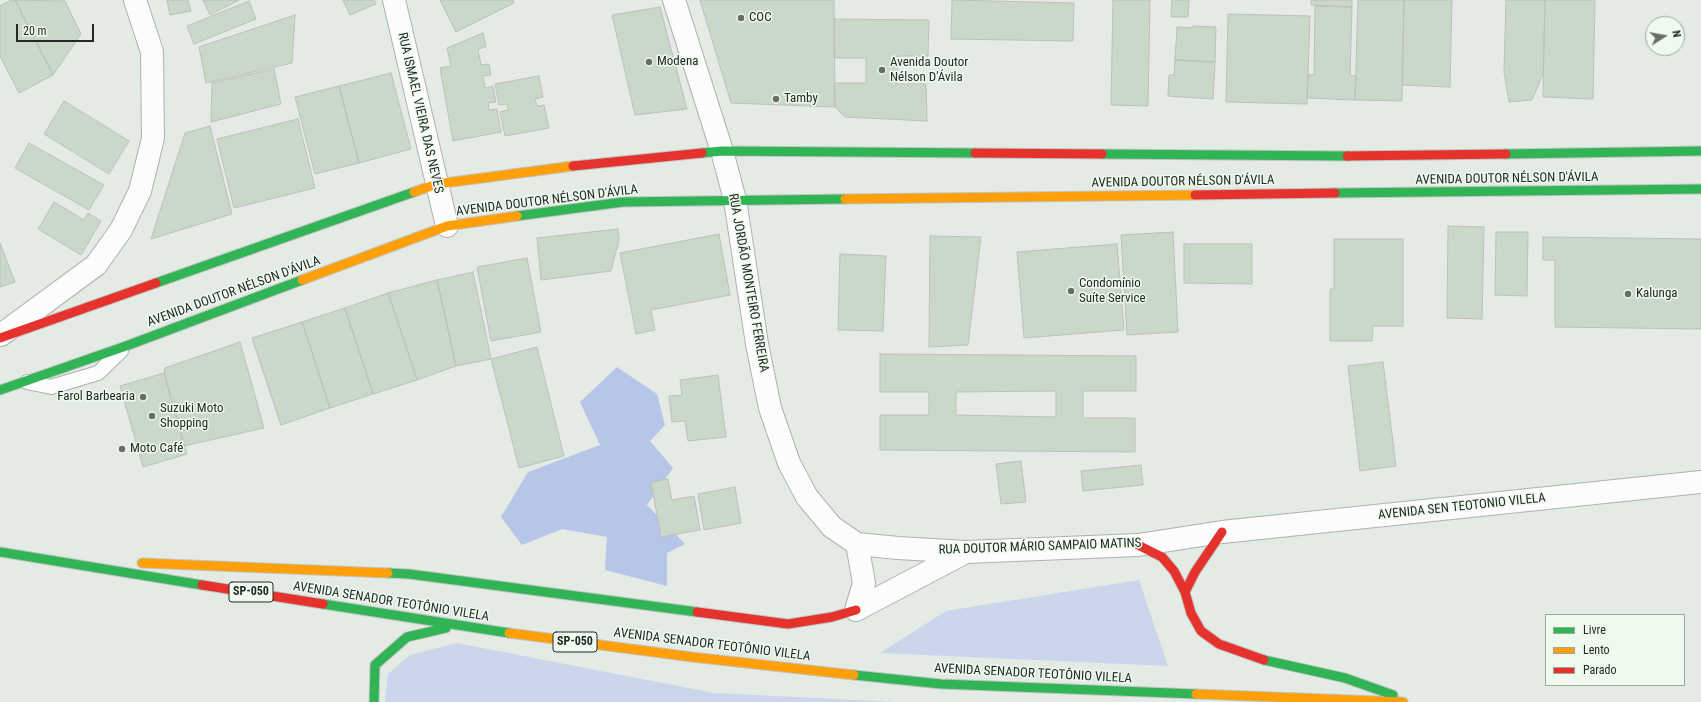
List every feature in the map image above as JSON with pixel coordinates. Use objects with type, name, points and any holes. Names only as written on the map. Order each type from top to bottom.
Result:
[{"type":"main road","name":"AVENIDA DOUTOR NÉLSON D'ÁVILA","points":[[0,337],[437,184],[600,162],[722,151],[1320,156],[1701,151]]},
{"type":"main road","name":"AVENIDA DOUTOR NÉLSON D'ÁVILA","points":[[126,346],[447,226],[623,202],[1701,189]]},
{"type":"main road","points":[[0,390],[23,382]]},
{"type":"main road","points":[[1185,592],[1210,547],[1222,532]]},
{"type":"main road","points":[[1138,545],[1162,557],[1174,571],[1185,592],[1192,613],[1201,631],[1219,644],[1265,660],[1345,678],[1413,702]]},
{"type":"main road","name":"AVENIDA SENADOR TEOTÔNIO VILELA","points":[[0,552],[457,626],[692,657],[941,684],[1403,702]]},
{"type":"main road","points":[[45,559],[116,562]]},
{"type":"main road","points":[[132,562],[409,574],[788,624],[832,617],[856,610]]},
{"type":"main road","points":[[374,702],[374,665],[407,637],[457,626]]},
{"type":"street","points":[[0,337],[96,265],[121,230],[140,191],[153,138],[152,52],[135,0]]},
{"type":"street","name":"RUA ISMAEL VIEIRA DAS NEVES","points":[[394,0],[447,226]]},
{"type":"street","name":"RUA JORDÃO MONTEIRO FERREIRA","points":[[674,0],[722,151],[735,200],[758,344],[770,408],[789,463],[807,497],[832,526],[857,544]]},
{"type":"street","name":"AVENIDA SEN TEOTONIO VILELA","points":[[1222,532],[1701,482]]},
{"type":"street","name":"RUA DOUTOR MÁRIO SAMPAIO MATINS","points":[[857,544],[966,552],[1138,545],[1222,532]]},
{"type":"street","points":[[856,610],[864,583],[857,544]]},
{"type":"street","points":[[856,610],[966,552]]},
{"type":"lane","points":[[23,382],[51,387],[98,373],[126,346]]},
{"type":"shaded area","points":[[617,367],[657,394],[665,425],[650,441],[673,468],[647,505],[685,544],[667,553],[667,586],[605,570],[607,537],[562,529],[522,545],[501,517],[528,472],[600,445],[580,402]]},
{"type":"shaded area","points":[[1139,580],[1168,666],[880,653],[946,611]]},
{"type":"shaded area","points":[[457,643],[714,693],[895,702],[385,702],[388,674],[410,655]]},
{"type":"building","points":[[11,0],[15,0],[53,75],[19,93],[0,56],[0,6]]},
{"type":"building","points":[[15,0],[65,1],[81,34],[53,75]]},
{"type":"building","points":[[167,0],[188,0],[191,11],[170,15]]},
{"type":"building","points":[[203,0],[239,0],[210,15]]},
{"type":"building","points":[[343,0],[374,0],[376,4],[350,15]]},
{"type":"building","points":[[440,0],[513,0],[514,3],[456,32]]},
{"type":"building","points":[[700,0],[834,0],[835,107],[731,103]]},
{"type":"building","points":[[952,0],[1074,3],[1073,41],[951,39]]},
{"type":"building","points":[[1113,0],[1150,0],[1148,106],[1111,105]]},
{"type":"building","points":[[1172,0],[1189,0],[1188,17],[1171,17]]},
{"type":"building","points":[[1311,0],[1352,0],[1352,7],[1311,5]]},
{"type":"building","points":[[1358,0],[1404,0],[1402,101],[1355,100]]},
{"type":"building","points":[[1404,0],[1452,0],[1450,87],[1402,85]]},
{"type":"building","points":[[1506,0],[1545,0],[1543,74],[1532,100],[1509,102],[1504,72]]},
{"type":"building","points":[[1545,0],[1595,0],[1593,99],[1543,97]]},
{"type":"building","points":[[249,1],[256,19],[194,44],[187,26]]},
{"type":"building","points":[[1315,6],[1352,7],[1350,75],[1356,76],[1355,100],[1307,98],[1308,75],[1314,75]]},
{"type":"building","name":"Modena","points":[[660,7],[687,109],[635,115],[612,15]]},
{"type":"building","points":[[1228,14],[1310,16],[1307,104],[1226,102]]},
{"type":"building","points":[[295,15],[292,63],[206,83],[199,47]]},
{"type":"building","name":"Avenida Doutor Nélson D'Ávila","points":[[834,19],[929,20],[928,56],[898,56],[897,84],[926,84],[927,121],[845,117],[835,107],[834,83],[866,83],[866,58],[834,58]]},
{"type":"building","points":[[1193,26],[1216,27],[1215,62],[1175,60],[1177,27],[1192,28]]},
{"type":"building","points":[[483,33],[486,47],[478,49],[481,65],[489,64],[491,75],[483,76],[485,88],[493,86],[496,102],[488,103],[489,110],[497,109],[501,132],[453,141],[440,68],[451,66],[447,48]]},
{"type":"building","points":[[1175,60],[1215,62],[1213,99],[1168,96],[1169,75],[1174,75]]},
{"type":"building","points":[[274,69],[281,104],[211,122],[212,83]]},
{"type":"building","points":[[391,73],[411,149],[359,163],[339,86]]},
{"type":"building","points":[[539,76],[543,97],[535,99],[537,106],[544,105],[549,128],[505,136],[500,112],[508,110],[507,104],[499,105],[495,84]]},
{"type":"building","points":[[339,86],[359,163],[315,174],[295,97]]},
{"type":"building","points":[[64,101],[129,141],[109,174],[44,134]]},
{"type":"building","points":[[298,119],[315,188],[234,208],[217,139]]},
{"type":"building","points":[[210,126],[232,214],[151,239],[185,133]]},
{"type":"building","points":[[29,143],[104,185],[89,210],[15,168]]},
{"type":"building","points":[[54,202],[84,220],[88,213],[101,221],[81,255],[38,229]]},
{"type":"building","points":[[1448,226],[1484,227],[1482,319],[1447,318]]},
{"type":"building","points":[[618,229],[619,240],[611,271],[541,280],[537,238]]},
{"type":"building","points":[[1173,232],[1178,332],[1127,335],[1121,235]]},
{"type":"building","points":[[1496,232],[1528,232],[1527,296],[1495,295]]},
{"type":"building","points":[[719,234],[730,295],[651,310],[655,330],[636,334],[620,253]]},
{"type":"building","points":[[930,236],[981,237],[968,345],[929,347]]},
{"type":"building","name":"Kalunga","points":[[1543,237],[1701,239],[1701,329],[1555,327],[1555,260],[1543,260]]},
{"type":"building","points":[[1334,239],[1403,239],[1403,326],[1373,326],[1372,341],[1330,341],[1330,289],[1334,289]]},
{"type":"building","points":[[0,243],[15,282],[0,287]]},
{"type":"building","name":"Condomínio Suíte Service","points":[[1117,244],[1124,330],[1024,338],[1017,252]]},
{"type":"building","points":[[1184,244],[1252,244],[1252,284],[1184,283]]},
{"type":"building","points":[[840,254],[886,256],[883,331],[838,330]]},
{"type":"building","points":[[527,258],[541,332],[491,341],[477,267]]},
{"type":"building","points":[[473,272],[491,359],[456,366],[437,280]]},
{"type":"building","points":[[437,280],[456,366],[417,380],[388,293]]},
{"type":"building","points":[[388,293],[417,380],[373,394],[345,308]]},
{"type":"building","points":[[345,308],[373,394],[330,408],[302,322]]},
{"type":"building","points":[[302,322],[330,408],[281,425],[252,338]]},
{"type":"building","points":[[240,342],[264,428],[184,446],[164,373],[165,368]]},
{"type":"building","points":[[537,347],[564,456],[519,468],[491,359]]},
{"type":"building","points":[[880,354],[1136,356],[1136,391],[1083,391],[1083,418],[1135,418],[1135,452],[880,450],[880,415],[929,415],[929,392],[880,392]],"holes":[[[1056,391],[1056,417],[956,415],[956,392]]]},
{"type":"building","points":[[1383,362],[1396,466],[1360,471],[1348,366]]},
{"type":"building","name":"Suzuki Moto Shopping","points":[[164,373],[187,454],[143,467],[120,386]]},
{"type":"building","points":[[718,375],[726,437],[688,441],[685,421],[672,422],[669,396],[682,395],[680,380]]},
{"type":"building","points":[[1021,461],[1026,502],[1001,504],[996,464]]},
{"type":"building","points":[[1141,465],[1143,485],[1083,491],[1081,471]]},
{"type":"building","points":[[668,479],[672,500],[694,496],[700,530],[661,537],[651,482]]},
{"type":"building","points":[[735,487],[741,523],[704,530],[698,494]]},
{"type":"traffic: fast","points":[[702,153],[722,151],[975,153]]},
{"type":"traffic: fast","points":[[1506,154],[1701,151]]},
{"type":"traffic: fast","points":[[1102,154],[1347,156]]},
{"type":"traffic: fast","points":[[1335,193],[1701,189]]},
{"type":"traffic: fast","points":[[156,283],[414,192]]},
{"type":"traffic: fast","points":[[517,216],[623,202],[845,199]]},
{"type":"traffic: fast","points":[[0,390],[126,346],[302,280]]},
{"type":"traffic: fast","points":[[0,552],[202,585]]},
{"type":"traffic: fast","points":[[388,573],[409,574],[697,612]]},
{"type":"traffic: fast","points":[[323,604],[509,633]]},
{"type":"traffic: fast","points":[[374,702],[375,665],[407,637],[446,628]]},
{"type":"traffic: fast","points":[[1264,660],[1345,678],[1393,695]]},
{"type":"traffic: fast","points":[[854,675],[941,684],[1196,694]]},
{"type":"traffic: slow","points":[[414,192],[437,184],[573,166]]},
{"type":"traffic: slow","points":[[845,199],[1195,195]]},
{"type":"traffic: slow","points":[[302,280],[447,226],[517,216]]},
{"type":"traffic: slow","points":[[142,563],[388,573]]},
{"type":"traffic: slow","points":[[509,633],[692,657],[854,675]]},
{"type":"traffic: slow","points":[[1196,694],[1403,702]]},
{"type":"traffic: jam","points":[[573,166],[702,153]]},
{"type":"traffic: jam","points":[[975,153],[1102,154]]},
{"type":"traffic: jam","points":[[1347,156],[1506,154]]},
{"type":"traffic: jam","points":[[1195,195],[1335,193]]},
{"type":"traffic: jam","points":[[0,338],[156,283]]},
{"type":"traffic: jam","points":[[1222,532],[1195,572],[1185,592],[1191,613],[1201,631],[1219,644],[1264,660]]},
{"type":"traffic: jam","points":[[1138,545],[1162,557],[1174,571],[1185,592]]},
{"type":"traffic: jam","points":[[202,585],[323,604]]},
{"type":"traffic: jam","points":[[697,612],[788,624],[832,617],[856,610]]},
{"type":"place","name":"COC","points":[[741,18]]},
{"type":"place","name":"Modena","points":[[649,62]]},
{"type":"place","name":"Avenida Doutor Nélson D'Ávila","points":[[882,70]]},
{"type":"place","name":"Tamby","points":[[776,99]]},
{"type":"place","name":"Condomínio Suíte Service","points":[[1071,291]]},
{"type":"place","name":"Kalunga","points":[[1628,294]]},
{"type":"place","name":"Farol Barbearia","points":[[143,397]]},
{"type":"place","name":"Suzuki Moto Shopping","points":[[152,416]]},
{"type":"place","name":"Moto Café","points":[[122,449]]}]
